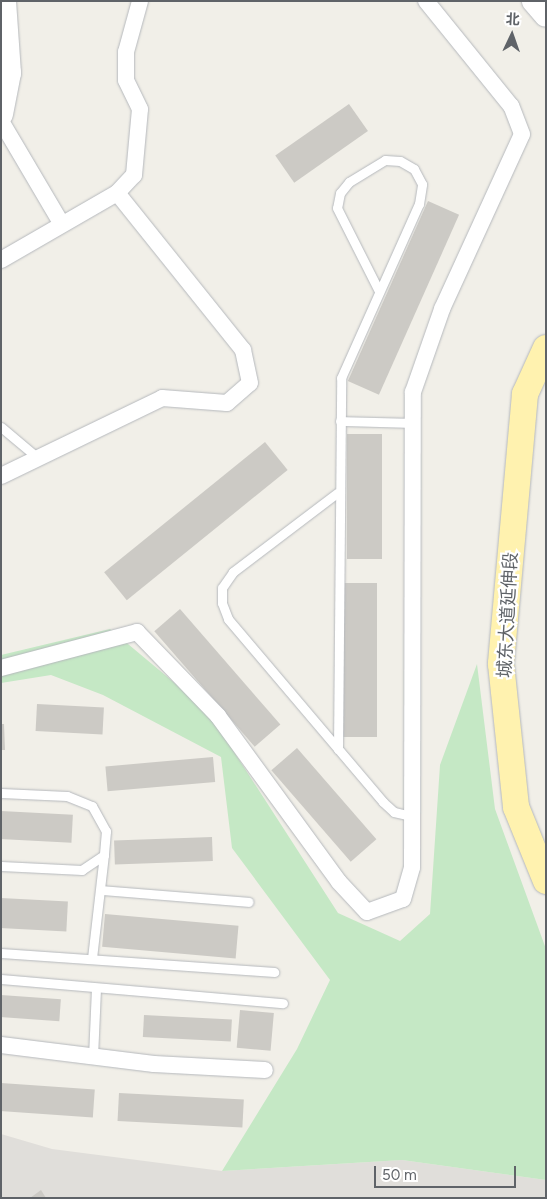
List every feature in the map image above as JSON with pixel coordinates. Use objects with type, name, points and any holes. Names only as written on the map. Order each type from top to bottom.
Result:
[{"type":"main road","name":"城东大道延伸段","points":[[546,348],[525,394],[501,664],[516,806],[546,881]]},
{"type":"main road","name":"城东大道延伸段","points":[[546,380],[540,395],[518,653],[531,809],[546,844]]},
{"type":"street","points":[[1,260],[61,222],[117,193],[134,175],[140,109],[126,80],[126,52],[140,1]]},
{"type":"street","points":[[1,668],[137,632],[218,716],[339,882],[367,912],[403,899],[412,867],[410,423],[420,365],[522,134],[511,106],[426,1]]},
{"type":"street","points":[[534,1],[546,14]]},
{"type":"street","points":[[1,114],[9,73],[3,8]]},
{"type":"street","points":[[1,121],[61,222]]},
{"type":"street","points":[[1,476],[162,398],[227,403],[250,383],[244,350],[117,193]]},
{"type":"street","points":[[1,1045],[93,1056],[265,1070]]},
{"type":"lane","points":[[338,749],[337,493],[341,378],[419,204],[422,184],[414,169],[400,161],[385,160],[349,182],[340,193],[337,208],[379,291]]},
{"type":"lane","points":[[340,421],[410,423]]},
{"type":"lane","points":[[1,427],[38,458]]},
{"type":"lane","points":[[337,493],[233,572],[222,588],[222,603],[228,619],[383,802],[394,812],[412,816]]},
{"type":"lane","points":[[1,793],[66,796],[92,806],[106,831],[92,958]]},
{"type":"lane","points":[[1,866],[82,870],[104,855]]},
{"type":"lane","points":[[100,890],[249,902]]},
{"type":"lane","points":[[1,953],[274,972]]},
{"type":"lane","points":[[1,979],[284,1002]]},
{"type":"lane","points":[[93,1056],[96,988]]},
{"type":"shaded area","points":[[1,1134],[52,1149],[222,1171],[402,1160],[546,1180],[546,1198],[1,1198]]},
{"type":"green space","points":[[110,629],[207,710],[338,913],[400,941],[430,914],[440,765],[477,664],[495,809],[546,949],[546,1180],[402,1160],[222,1171],[297,1049],[330,980],[232,848],[221,757],[103,695],[51,675],[1,683],[1,655]]},
{"type":"building","points":[[349,104],[368,131],[294,183],[275,156]]},
{"type":"building","points":[[428,201],[459,215],[379,395],[348,381]]},
{"type":"building","points":[[347,434],[382,434],[382,559],[347,559]]},
{"type":"building","points":[[265,442],[288,470],[127,600],[104,572]]},
{"type":"building","points":[[343,583],[377,583],[377,737],[343,737]]},
{"type":"building","points":[[180,609],[280,724],[255,747],[154,631]]},
{"type":"building","points":[[37,704],[104,708],[102,734],[36,731]]},
{"type":"building","points":[[1,724],[4,724],[5,750],[1,750]]},
{"type":"building","points":[[297,748],[376,839],[351,862],[271,770]]},
{"type":"building","points":[[213,757],[215,782],[108,791],[105,766]]},
{"type":"building","points":[[1,811],[73,815],[71,843],[1,839]]},
{"type":"building","points":[[212,837],[213,861],[115,864],[114,840]]},
{"type":"building","points":[[1,898],[68,902],[66,931],[1,928]]},
{"type":"building","points":[[105,914],[238,926],[236,959],[102,947]]},
{"type":"building","points":[[1,995],[61,999],[59,1021],[1,1017]]},
{"type":"building","points":[[240,1010],[274,1013],[271,1051],[237,1048]]},
{"type":"building","points":[[144,1015],[232,1020],[231,1042],[143,1037]]},
{"type":"building","points":[[1,1083],[95,1090],[93,1117],[1,1111]]},
{"type":"building","points":[[119,1093],[244,1100],[242,1128],[118,1121]]},
{"type":"building","points":[[41,1190],[46,1198],[30,1198]]}]
